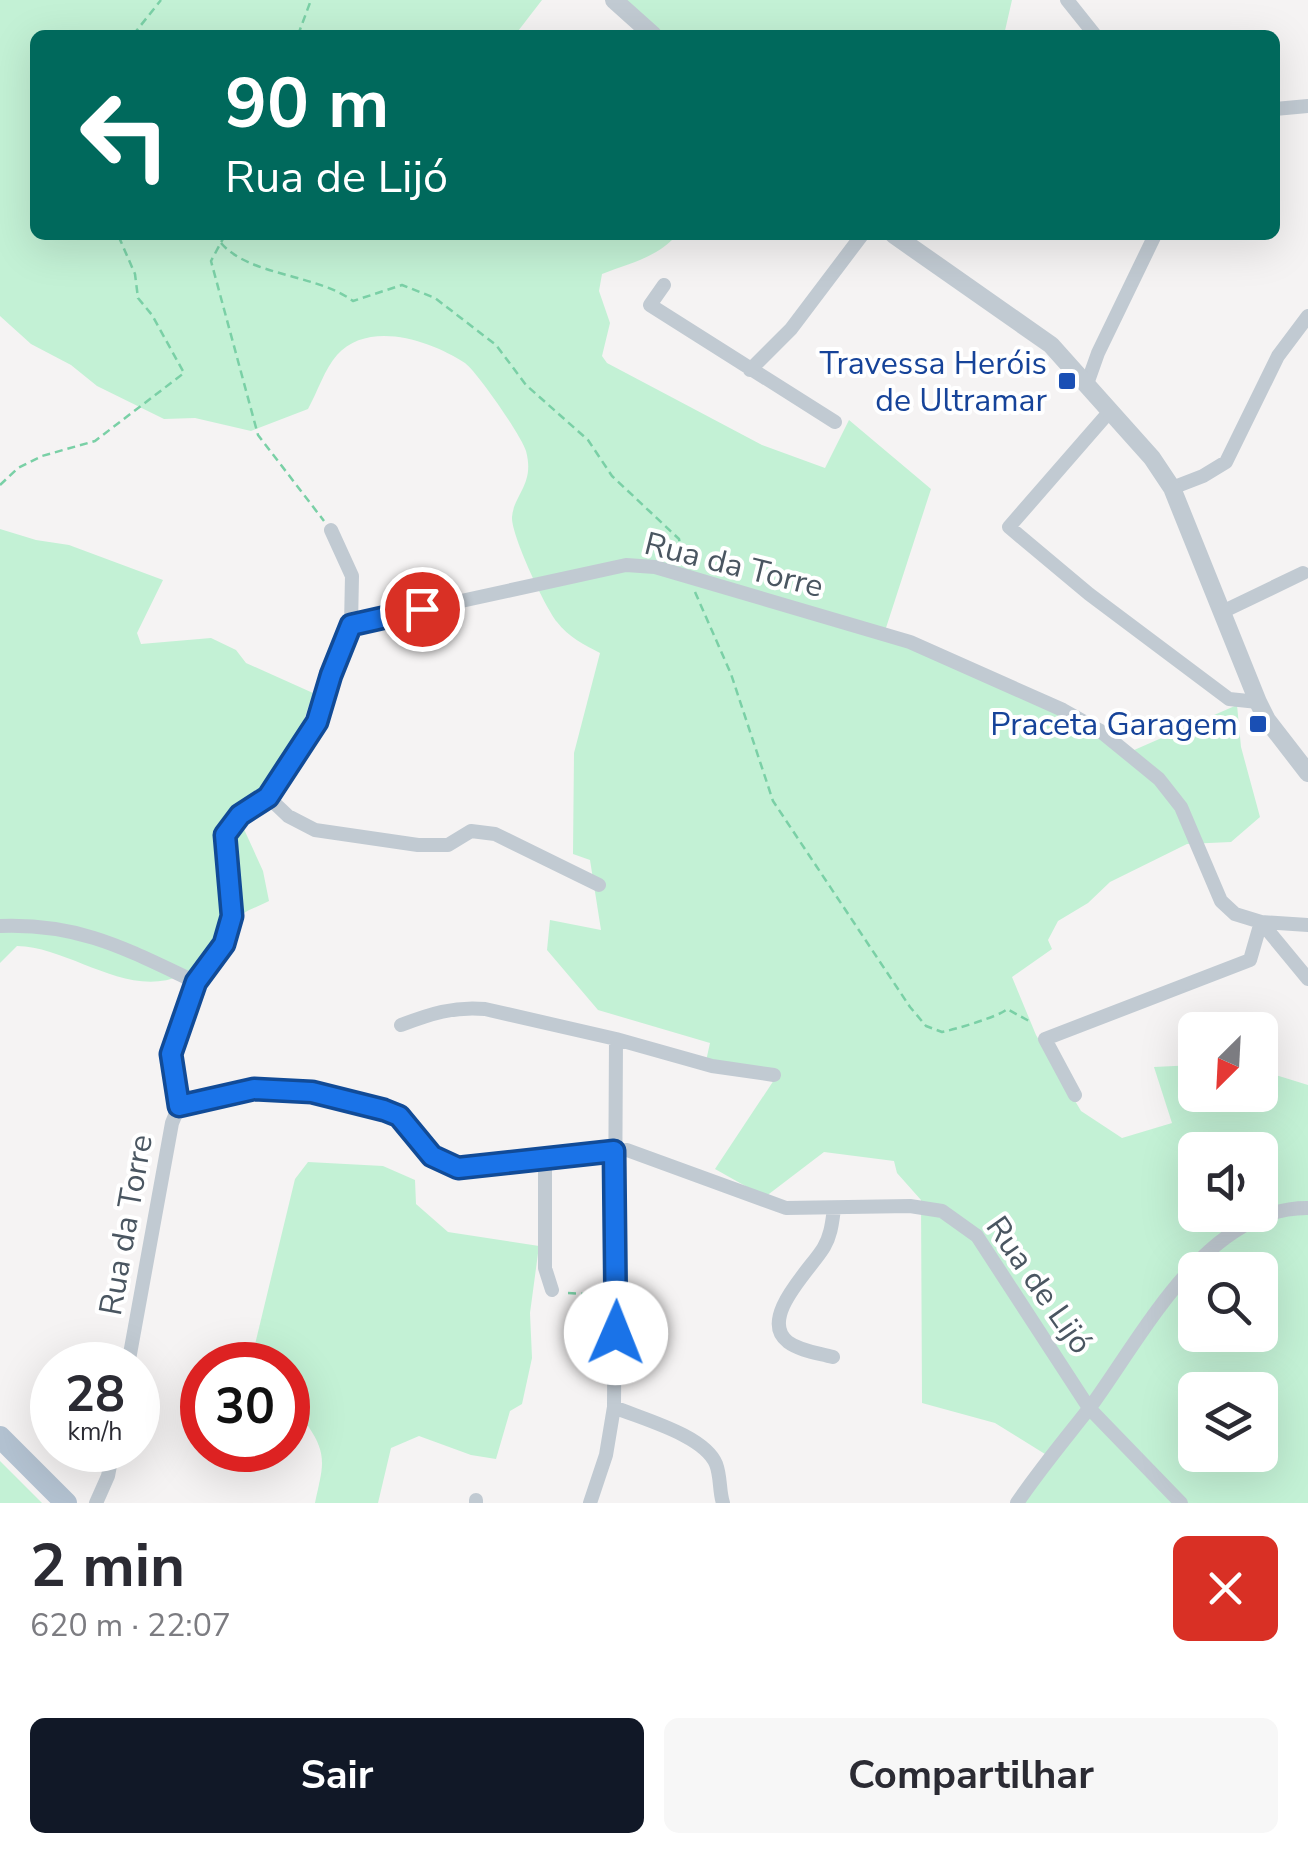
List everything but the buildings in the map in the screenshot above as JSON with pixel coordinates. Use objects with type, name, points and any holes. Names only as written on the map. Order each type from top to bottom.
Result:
[{"type":"main road","points":[[0,1437],[66,1503]]},
{"type":"street","points":[[614,0],[647,30]]},
{"type":"street","points":[[1066,0],[1091,30]]},
{"type":"street","points":[[1280,109],[1308,106]]},
{"type":"street","points":[[750,370],[791,329],[858,240]]},
{"type":"street","points":[[901,240],[1050,344],[1152,458],[1172,488],[1258,702],[1267,720],[1308,772]]},
{"type":"street","points":[[1087,384],[1153,240]]},
{"type":"street","points":[[664,285],[650,306],[835,422]]},
{"type":"street","points":[[1172,488],[1226,462],[1278,356],[1308,316]]},
{"type":"street","points":[[1110,411],[1010,527],[1089,594],[1229,699],[1258,702]]},
{"type":"street","points":[[331,530],[352,576],[351,625]]},
{"type":"street","name":"Rua da Torre","points":[[132,1342],[172,1123],[179,1106],[171,1054],[196,982],[224,944],[232,916],[225,835],[240,815],[268,797],[317,722],[351,625],[626,565],[655,567],[910,642],[1099,730],[1159,779],[1181,807],[1222,901],[1235,914],[1261,922],[1308,925]]},
{"type":"street","points":[[1222,612],[1304,573]]},
{"type":"street","points":[[268,797],[288,816],[315,830],[418,845],[448,845],[470,831],[495,834],[599,885]]},
{"type":"street","points":[[1261,922],[1308,978]]},
{"type":"street","points":[[1075,1095],[1044,1039],[1250,960],[1261,922]]},
{"type":"street","points":[[0,926],[58,927],[86,934],[196,982]]},
{"type":"street","points":[[401,1025],[440,1010],[464,1007],[616,1038],[712,1066],[774,1075]]},
{"type":"street","points":[[590,1503],[606,1455],[614,1407],[616,1038]]},
{"type":"street","name":"Rua de Lijó","points":[[179,1106],[254,1089],[312,1092],[399,1116],[432,1156],[444,1164],[474,1168],[614,1151],[640,1153],[786,1208],[942,1210],[978,1236],[1089,1408],[1181,1503]]},
{"type":"street","points":[[544,1159],[545,1268],[552,1290]]},
{"type":"street","points":[[1017,1503],[1149,1324],[1208,1252],[1250,1221],[1274,1212],[1308,1208]]},
{"type":"street","points":[[833,1356],[790,1344],[782,1336],[780,1324],[793,1286],[826,1244],[834,1209]]},
{"type":"street","points":[[614,1407],[694,1440],[707,1450],[719,1474],[722,1502]]},
{"type":"street","points":[[96,1503],[109,1472]]},
{"type":"path","points":[[137,30],[161,0]]},
{"type":"path","points":[[300,30],[311,0]]},
{"type":"path","points":[[0,485],[18,468],[42,456],[94,441],[184,373],[152,315],[138,298],[135,274],[120,240]]},
{"type":"path","points":[[222,240],[212,261],[258,435],[331,530]]},
{"type":"path","points":[[221,243],[228,252],[338,290],[353,302],[402,285],[449,307],[496,345],[526,385],[588,440],[612,476],[679,539],[688,576],[731,674],[773,801],[910,1006],[926,1026],[942,1032],[978,1019],[994,1018],[1008,1009],[1029,1021]]},
{"type":"path","points":[[552,1290],[616,1296]]},
{"type":"green space","points":[[0,0],[542,0],[519,30],[30,30],[30,240],[672,240],[651,255],[602,274],[599,291],[610,323],[602,356],[607,363],[762,445],[825,468],[849,420],[931,489],[884,634],[1093,728],[1125,754],[1237,705],[1241,747],[1260,817],[1231,842],[1187,844],[1110,882],[1088,903],[1058,921],[1048,940],[1052,949],[1012,977],[1036,1035],[1081,1111],[1122,1138],[1172,1123],[1154,1067],[1178,1066],[1178,1112],[1278,1112],[1278,1076],[1308,1085],[1308,1503],[1024,1503],[1053,1459],[995,1423],[922,1403],[921,1200],[897,1173],[894,1161],[824,1152],[765,1197],[715,1169],[778,1074],[706,1061],[710,1043],[598,1010],[547,950],[550,920],[601,930],[590,860],[573,854],[574,753],[600,653],[561,627],[530,571],[512,517],[528,472],[526,451],[498,404],[465,363],[418,341],[401,337],[366,338],[337,355],[308,409],[251,431],[195,418],[164,419],[97,386],[71,365],[31,344],[0,316]]},
{"type":"green space","points":[[620,0],[1012,0],[1005,30],[657,30]]},
{"type":"green space","points":[[0,529],[69,545],[163,580],[137,633],[141,644],[211,638],[236,650],[246,663],[313,693],[302,726],[307,728],[243,827],[263,871],[269,901],[233,922],[200,963],[182,975],[141,981],[58,954],[17,946],[0,963]]},
{"type":"green space","points":[[308,1162],[383,1166],[415,1180],[416,1204],[448,1232],[539,1246],[530,1313],[532,1358],[522,1404],[510,1411],[496,1459],[471,1455],[419,1436],[391,1448],[378,1503],[315,1503],[321,1455],[310,1429],[310,1342],[256,1342],[295,1179]]},
{"type":"green space","points":[[0,1461],[42,1503],[0,1503]]},
{"type":"place","name":"Travessa Heróis de Ultramar","points":[[1067,381]]},
{"type":"place","name":"Praceta Garagem","points":[[1258,724]]},
{"type":"route","points":[[422,609],[351,625],[317,722],[268,797],[230,824],[224,847],[232,916],[224,944],[196,982],[171,1054],[179,1106],[254,1089],[312,1092],[399,1116],[432,1156],[458,1168],[614,1151],[616,1333]]}]
